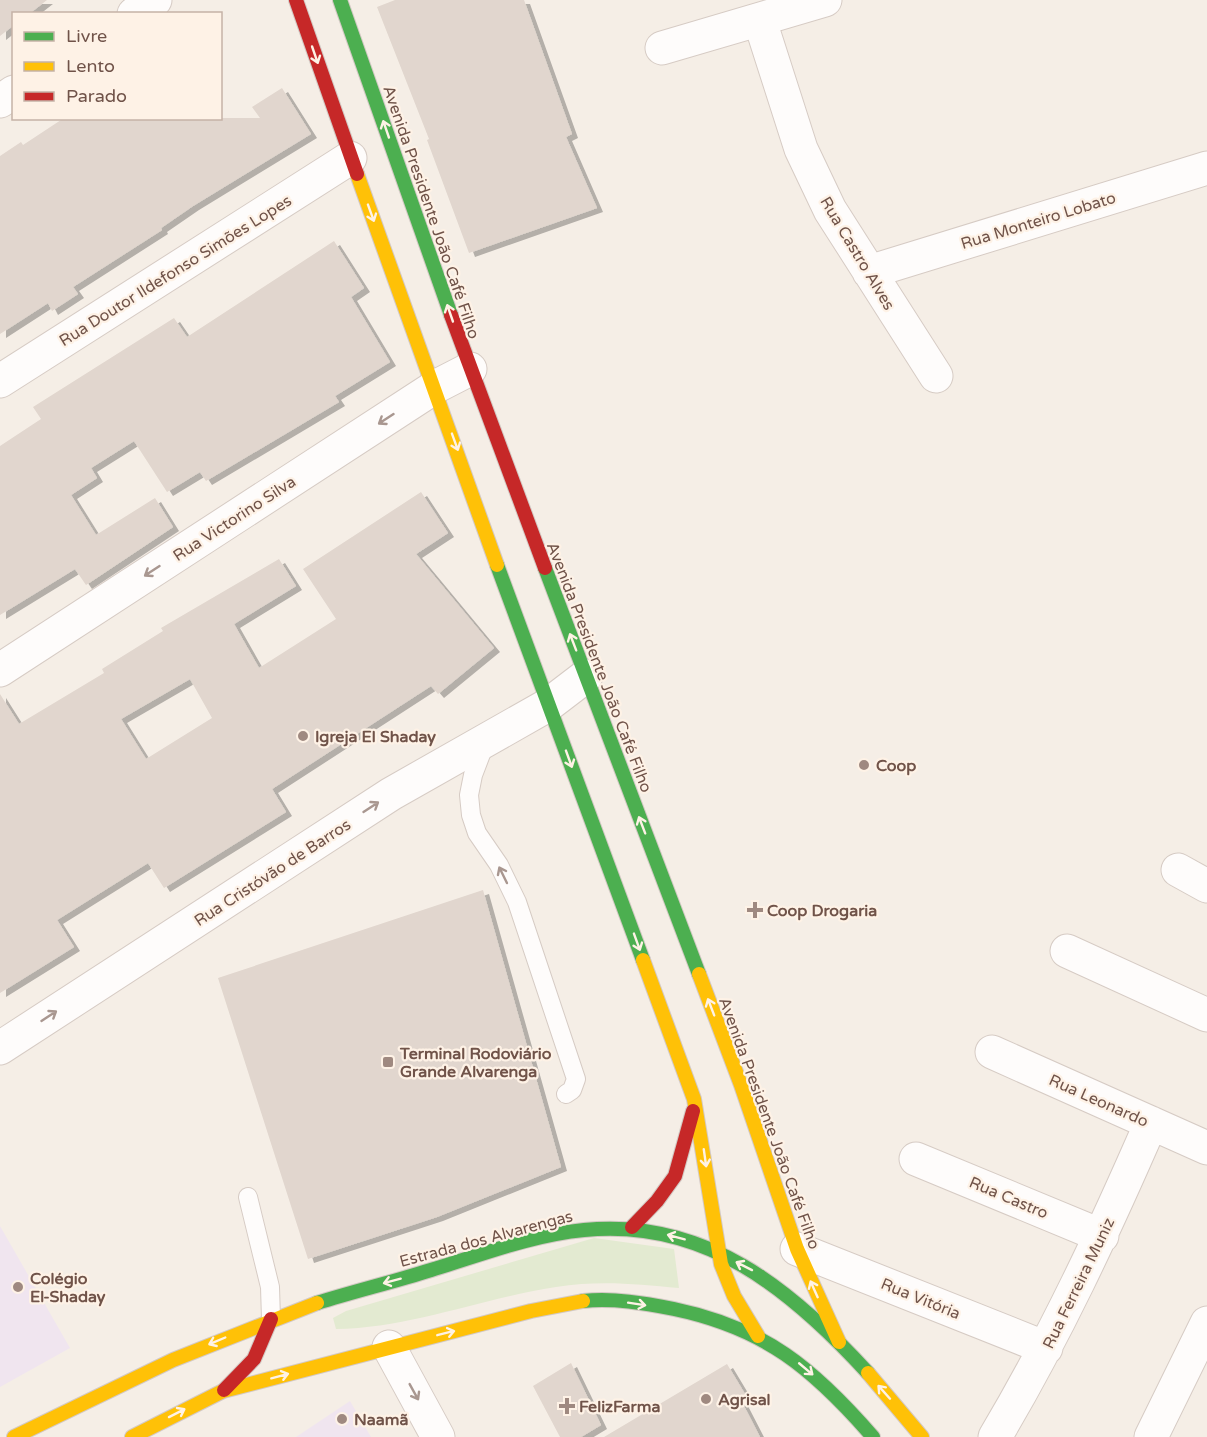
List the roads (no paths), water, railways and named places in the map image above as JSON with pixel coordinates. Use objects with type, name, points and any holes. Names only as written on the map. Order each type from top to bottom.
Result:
[{"type":"main road","points":[[296,0],[350,159],[435,387],[548,705],[695,1101],[718,1254],[733,1295],[758,1336]]},
{"type":"main road","name":"Avenida Presidente João Café Filho","points":[[340,0],[470,369],[741,1085],[797,1249],[839,1342]]},
{"type":"main road","points":[[632,1227],[657,1201],[675,1176],[695,1101]]},
{"type":"main road","name":"Estrada dos Alvarengas","points":[[14,1437],[138,1374],[271,1319],[520,1243],[565,1232],[632,1227],[681,1238],[765,1278],[839,1342],[922,1437]]},
{"type":"main road","points":[[132,1437],[223,1391],[531,1311],[567,1303],[609,1300],[686,1313],[758,1336],[795,1360],[821,1382],[873,1437]]},
{"type":"main road","points":[[223,1391],[246,1371],[261,1351],[271,1319]]},
{"type":"street","points":[[137,12],[155,0]]},
{"type":"street","points":[[662,48],[825,0]]},
{"type":"street","name":"Rua Castro Alves","points":[[760,21],[801,149],[830,210],[936,376]]},
{"type":"street","name":"Rua Doutor Ildefonso Simões Lopes","points":[[0,381],[350,159]]},
{"type":"street","name":"Rua Monteiro Lobato","points":[[869,272],[1207,168]]},
{"type":"street","name":"Rua Victorino Silva","points":[[0,670],[435,387],[470,369]]},
{"type":"street","name":"Rua Cristóvão de Barros","points":[[0,1048],[391,795],[548,705],[586,676]]},
{"type":"street","points":[[1178,870],[1207,886]]},
{"type":"street","points":[[1067,951],[1207,1015]]},
{"type":"street","name":"Rua Leonardo","points":[[992,1052],[1207,1148]]},
{"type":"street","name":"Rua Ferreira Muniz","points":[[995,1437],[1046,1348],[1102,1236],[1151,1123]]},
{"type":"street","name":"Rua Castro","points":[[916,1159],[1102,1236]]},
{"type":"street","name":"Rua Vitória","points":[[797,1249],[1046,1348]]},
{"type":"street","points":[[1151,1437],[1204,1336]]},
{"type":"street","points":[[389,1347],[438,1437]]},
{"type":"lane","points":[[487,740],[473,775],[469,795],[471,815],[477,833],[499,866],[527,929],[574,1070],[575,1085],[566,1094]]},
{"type":"lane","points":[[248,1197],[270,1287],[271,1319]]},
{"type":"place","name":"Igreja El Shaday","points":[[303,736]]},
{"type":"place","name":"Coop","points":[[864,765]]},
{"type":"place","name":"Coop Drogaria","points":[[755,910]]},
{"type":"place","name":"Terminal Rodoviário Grande Alvarenga","points":[[388,1062]]},
{"type":"place","name":"Colégio El-Shaday","points":[[18,1287]]},
{"type":"place","name":"Agrisal","points":[[706,1399]]},
{"type":"place","name":"FelizFarma","points":[[567,1406]]},
{"type":"place","name":"Naamã","points":[[342,1419]]}]
